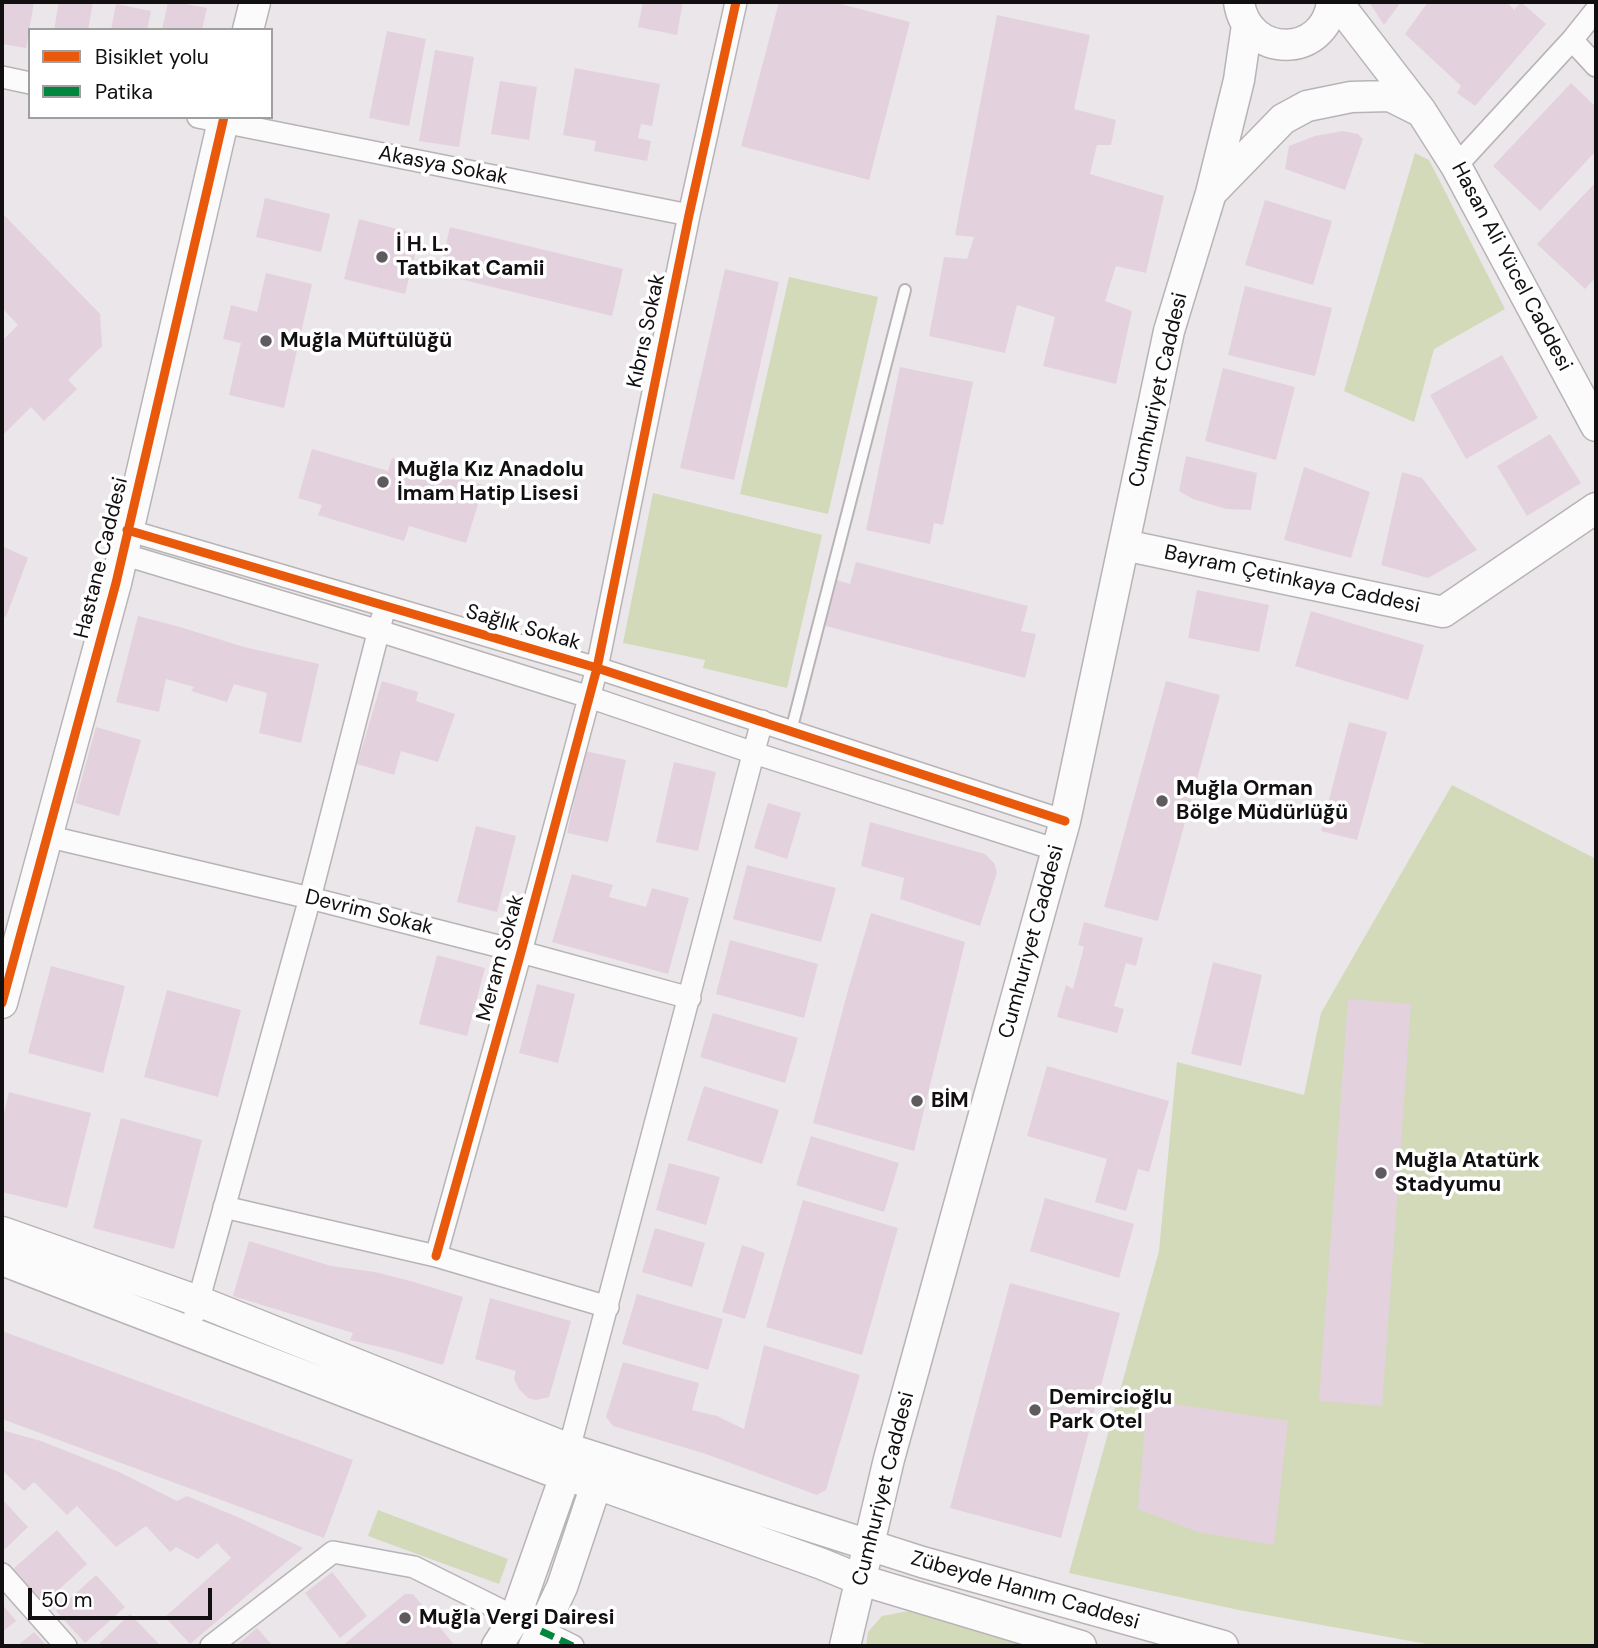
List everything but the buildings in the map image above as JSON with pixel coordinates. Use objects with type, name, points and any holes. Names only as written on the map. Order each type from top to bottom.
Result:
[{"type":"main road","points":[[248,28],[255,2]]},
{"type":"main road","points":[[1243,13],[1257,36],[1270,43],[1286,45],[1300,43],[1314,36],[1324,25],[1334,2]]},
{"type":"main road","name":"Hasan Ali Yücel Caddesi","points":[[1334,2],[1421,111],[1457,166],[1596,426]]},
{"type":"main road","name":"Cumhuriyet Caddesi","points":[[845,1646],[889,1459],[1061,835],[1169,331],[1211,193],[1239,80],[1243,13]]},
{"type":"main road","points":[[1211,193],[1283,119],[1307,106],[1351,97],[1390,96],[1421,111]]},
{"type":"main road","name":"Hastane Caddesi","points":[[2,1003],[116,583],[215,119]]},
{"type":"main road","name":"Bayram Çetinkaya Caddesi","points":[[1125,545],[1443,612],[1596,508]]},
{"type":"main road","points":[[2,1232],[198,1301],[567,1463]]},
{"type":"main road","points":[[2,1260],[189,1332],[567,1463],[600,1472],[562,1587],[530,1632],[497,1646]]},
{"type":"main road","points":[[530,1632],[567,1463]]},
{"type":"main road","name":"Zübeyde Hanım Caddesi","points":[[600,1472],[868,1545],[1218,1646]]},
{"type":"main road","name":"Zübeyde Hanım Caddesi","points":[[600,1472],[861,1580],[1081,1646]]},
{"type":"street","name":"Kıbrıs Sokak","points":[[597,668],[689,215],[736,2]]},
{"type":"street","points":[[1457,166],[1572,40],[1596,9]]},
{"type":"street","points":[[1572,40],[1596,66]]},
{"type":"street","points":[[2,77],[28,83]]},
{"type":"street","name":"Akasya Sokak","points":[[215,119],[689,215]]},
{"type":"street","points":[[125,542],[379,631],[589,697],[754,753],[1061,835]]},
{"type":"street","name":"Sağlık Sokak","points":[[125,542],[385,605],[597,668],[790,731],[1061,835]]},
{"type":"street","points":[[189,1332],[310,898],[385,605]]},
{"type":"street","name":"Meram Sokak","points":[[436,1256],[597,668]]},
{"type":"street","points":[[567,1463],[762,721]]},
{"type":"street","name":"Devrim Sokak","points":[[46,835],[310,898],[690,998]]},
{"type":"street","points":[[223,1207],[436,1256],[608,1307]]},
{"type":"street","points":[[211,1646],[332,1552],[414,1567],[530,1632],[573,1646]]},
{"type":"street","points":[[2,1574],[66,1646]]},
{"type":"lane","points":[[790,731],[905,290]]},
{"type":"green space","points":[[1415,153],[1429,160],[1505,309],[1434,349],[1414,422],[1344,391]]},
{"type":"green space","points":[[789,277],[878,297],[828,514],[740,494]]},
{"type":"green space","points":[[653,493],[822,535],[787,688],[703,668],[705,660],[623,643]]},
{"type":"green space","name":"Muğla Atatürk Stadyumu","points":[[1452,785],[1596,859],[1596,1646],[1438,1646],[1239,1610],[1069,1573],[1159,1251],[1177,1062],[1304,1095],[1321,1013]]},
{"type":"green space","points":[[378,1510],[508,1559],[499,1584],[368,1536]]},
{"type":"green space","points":[[909,1611],[1028,1646],[866,1646],[868,1632],[882,1616]]},
{"type":"marked path","points":[[541,1631],[573,1646]]},
{"type":"cycle path","points":[[436,1256],[597,668],[689,215],[736,2]]},
{"type":"cycle path","points":[[2,1003],[116,583],[224,119]]},
{"type":"cycle path","points":[[127,530],[597,668],[1065,821]]},
{"type":"place","name":"İ H. L. Tatbikat Camii","points":[[382,257]]},
{"type":"place","name":"Muğla Müftülüğü","points":[[266,341]]},
{"type":"place","name":"Muğla Kız Anadolu İmam Hatip Lisesi","points":[[383,482]]},
{"type":"place","name":"Muğla Orman Bölge Müdürlüğü","points":[[1162,801]]},
{"type":"place","name":"BİM","points":[[917,1101]]},
{"type":"place","name":"Muğla Atatürk Stadyumu","points":[[1381,1173]]},
{"type":"place","name":"Demircioğlu Park Otel","points":[[1035,1410]]},
{"type":"place","name":"Muğla Vergi Dairesi","points":[[405,1618]]}]
